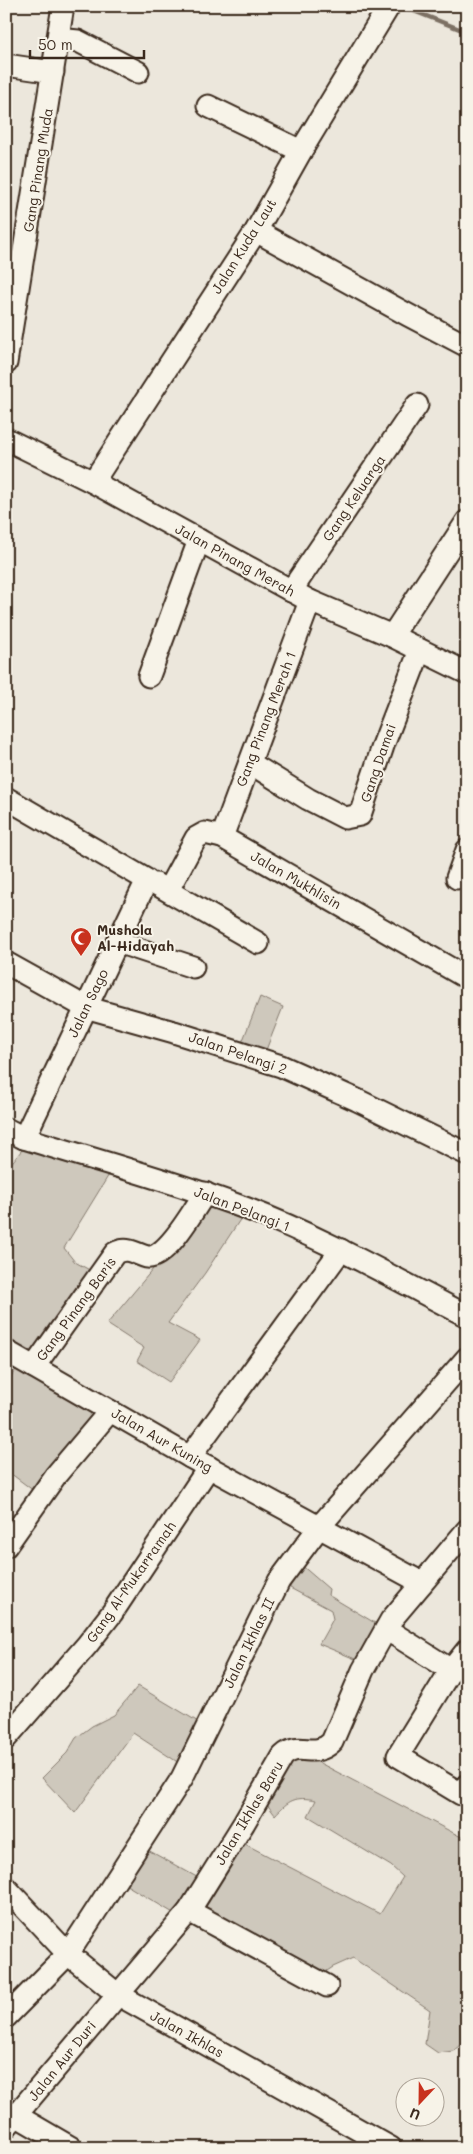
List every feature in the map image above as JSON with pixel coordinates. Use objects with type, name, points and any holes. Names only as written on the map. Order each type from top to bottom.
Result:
[{"type":"street","name":"Gang Pinang Muda","points":[[6,363],[63,6]]},
{"type":"street","name":"Jalan Kuda Laut","points":[[93,482],[256,231],[301,151],[388,8]]},
{"type":"street","points":[[58,38],[78,42],[138,72]]},
{"type":"street","points":[[6,66],[53,72]]},
{"type":"street","points":[[208,106],[301,151]]},
{"type":"street","points":[[256,231],[467,346]]},
{"type":"street","name":"Gang Keluarga","points":[[291,591],[417,405]]},
{"type":"street","name":"Jalan Pinang Merah","points":[[6,439],[93,482],[310,601],[392,636],[467,673]]},
{"type":"street","points":[[392,636],[467,521]]},
{"type":"street","points":[[149,676],[198,540]]},
{"type":"street","name":"Gang Pinang Merah 1","points":[[222,837],[310,601]]},
{"type":"street","name":"Gang Damai","points":[[250,763],[345,818],[360,814],[384,743],[420,650]]},
{"type":"street","points":[[6,798],[258,943]]},
{"type":"street","name":"Jalan Mukhlisin","points":[[168,890],[196,838],[205,833],[222,837],[467,978]]},
{"type":"street","points":[[457,878],[467,850]]},
{"type":"street","name":"Jalan Sago","points":[[15,1134],[85,1007],[147,880]]},
{"type":"street","points":[[117,942],[193,967]]},
{"type":"street","name":"Jalan Pelangi 2","points":[[6,963],[85,1007],[174,1032],[281,1066],[357,1100],[467,1154]]},
{"type":"street","name":"Jalan Pelangi 1","points":[[15,1134],[205,1193],[247,1209],[341,1250],[467,1316]]},
{"type":"street","name":"Gang Pinang Baris","points":[[34,1367],[115,1253],[126,1250],[148,1257],[161,1254],[205,1193]]},
{"type":"street","points":[[190,1457],[341,1250]]},
{"type":"street","name":"Jalan Aur Kuning","points":[[6,1352],[190,1457],[422,1583]]},
{"type":"street","name":"Jalan Ikhlas II","points":[[6,2017],[68,1954],[182,1778],[279,1581],[320,1526],[467,1358]]},
{"type":"street","points":[[6,1546],[56,1475],[110,1411]]},
{"type":"street","name":"Gang Al-Mukarramah","points":[[6,1738],[87,1645],[112,1613],[209,1467]]},
{"type":"street","name":"Jalan Ikhlas Baru","points":[[117,1994],[143,1967],[188,1911],[244,1823],[283,1756],[295,1748],[324,1749],[332,1742],[363,1670],[391,1620],[467,1530]]},
{"type":"street","points":[[386,1629],[451,1670]]},
{"type":"street","points":[[465,1792],[398,1756],[451,1670],[467,1650]]},
{"type":"street","name":"Jalan Ikhlas","points":[[11,1901],[68,1954],[117,1994],[391,2148]]},
{"type":"street","points":[[188,1911],[327,1986]]},
{"type":"street","name":"Jalan Aur Duri","points":[[11,2122],[117,1994]]},
{"type":"street","points":[[11,2122],[72,2148]]},
{"type":"shaded area","points":[[260,997],[283,1007],[264,1055],[241,1045]]},
{"type":"shaded area","points":[[25,1146],[110,1173],[64,1248],[75,1262],[95,1273],[34,1356],[6,1342],[6,1170]]},
{"type":"shaded area","points":[[206,1200],[245,1212],[205,1273],[168,1323],[200,1340],[169,1382],[137,1361],[144,1348],[107,1324],[174,1244]]},
{"type":"shaded area","points":[[18,1367],[102,1413],[38,1494],[6,1470],[6,1383]]},
{"type":"shaded area","points":[[300,1564],[329,1589],[328,1595],[380,1626],[360,1661],[319,1644],[333,1619],[331,1610],[290,1588],[290,1581]]},
{"type":"shaded area","points":[[138,1686],[200,1723],[179,1763],[133,1733],[75,1813],[42,1778],[67,1753],[76,1738],[92,1726],[114,1715]]},
{"type":"shaded area","points":[[302,1758],[316,1761],[467,1840],[467,2039],[453,2051],[438,2053],[425,2044],[430,2010],[353,1958],[324,1973],[200,1910],[245,1844],[380,1914],[403,1877],[391,1866],[308,1816],[316,1800],[293,1800],[275,1815],[266,1803],[287,1763]]},
{"type":"shaded area","points":[[146,1849],[204,1881],[180,1917],[123,1883]]},
{"type":"waterway","points":[[401,6],[467,32]]},
{"type":"place","name":"Mushola Al-Hidayah","points":[[81,957]]}]
